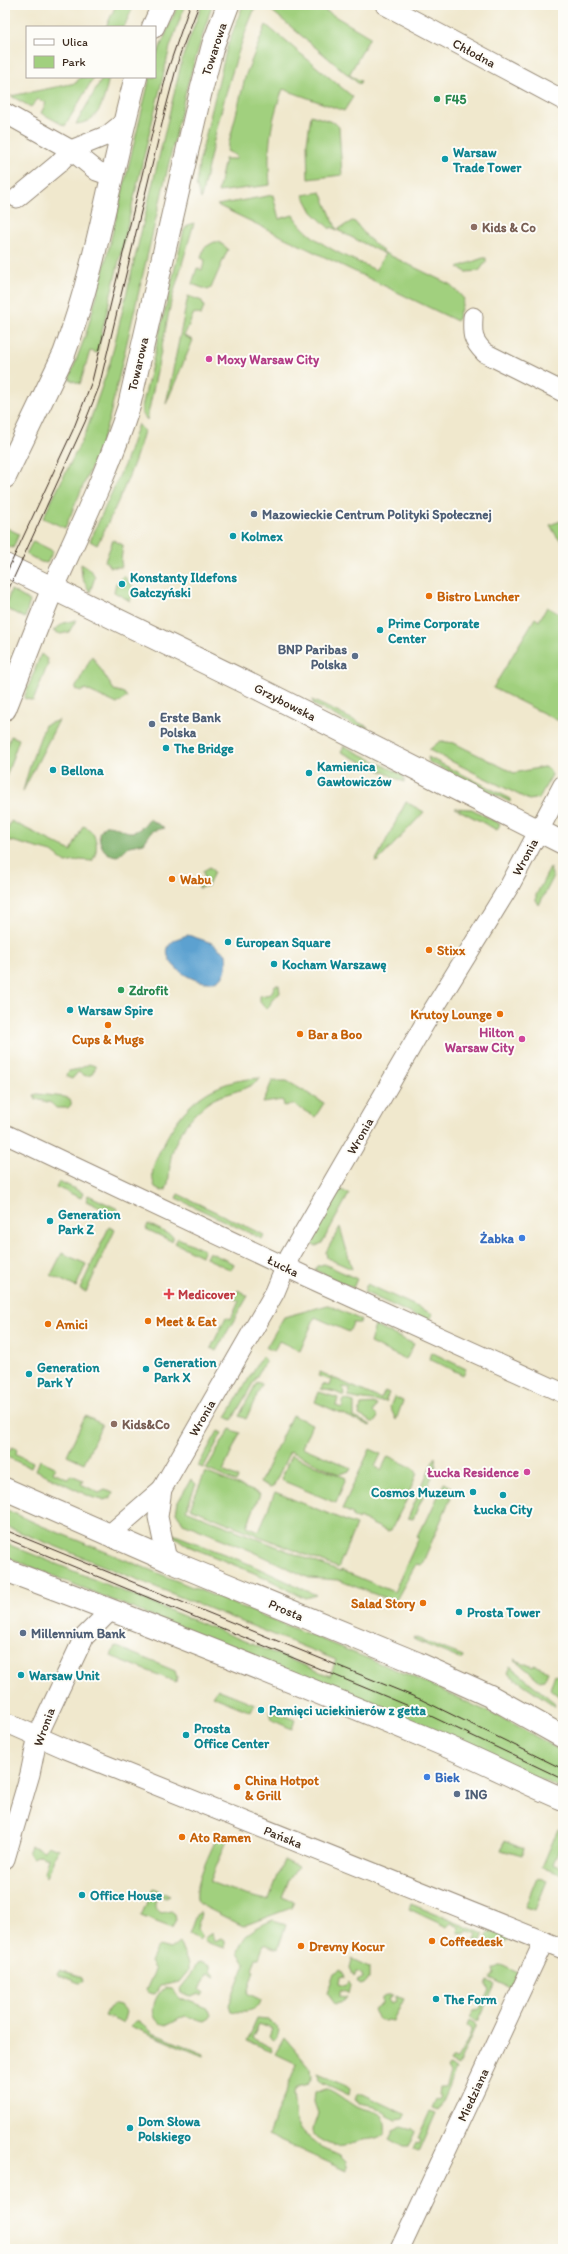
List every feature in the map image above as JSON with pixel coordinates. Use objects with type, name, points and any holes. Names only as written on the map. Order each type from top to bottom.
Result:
[{"type":"main road","points":[[153,26],[163,5]]},
{"type":"main road","name":"Towarowa","points":[[5,709],[53,589],[106,471],[129,406],[200,95],[213,45],[228,5]]},
{"type":"main road","points":[[5,477],[64,354],[71,335],[85,289],[123,124],[136,78]]},
{"type":"main road","name":"Grzybowska","points":[[5,565],[270,695],[563,843]]},
{"type":"main road","name":"Prosta","points":[[5,1489],[167,1560],[425,1666],[490,1696],[563,1737]]},
{"type":"main road","points":[[5,1570],[111,1610],[445,1746],[563,1799]]},
{"type":"street","name":"Chłodna","points":[[385,5],[563,100]]},
{"type":"street","points":[[5,113],[71,150],[97,171],[111,176]]},
{"type":"street","points":[[17,198],[58,164],[71,150],[108,135],[123,124]]},
{"type":"street","points":[[473,317],[472,334],[477,345],[485,354],[563,392]]},
{"type":"street","name":"Wronia","points":[[109,1535],[162,1489],[275,1292],[290,1256],[425,1023],[510,885],[563,785]]},
{"type":"street","name":"Łucka","points":[[5,1134],[286,1267],[563,1393]]},
{"type":"street","name":"Wronia","points":[[162,1489],[158,1517],[167,1560]]},
{"type":"street","name":"Wronia","points":[[5,1859],[30,1774],[38,1735],[84,1637],[111,1610]]},
{"type":"street","name":"Pańska","points":[[5,1722],[38,1735],[74,1752],[544,1940],[563,1949]]},
{"type":"street","name":"Miedziana","points":[[400,2249],[544,1940]]},
{"type":"green space","points":[[116,5],[134,5],[124,26],[106,26]]},
{"type":"green space","points":[[178,5],[185,5],[170,47],[97,353],[90,351],[80,384],[69,379],[86,334],[101,280],[150,78],[156,78],[156,57]]},
{"type":"green space","points":[[202,5],[212,5],[187,86],[109,419],[99,449],[65,528],[43,518],[86,432],[110,363],[183,56]]},
{"type":"green space","points":[[243,5],[256,5],[238,52],[231,76],[201,199],[196,185],[199,163],[227,47]]},
{"type":"green space","points":[[274,5],[316,5],[370,37],[349,75],[361,81],[359,84],[272,11],[272,7]]},
{"type":"green space","points":[[266,25],[353,97],[344,111],[283,89],[275,113],[270,136],[270,185],[218,192],[225,159],[236,159],[237,156],[227,151],[246,74]]},
{"type":"green space","points":[[79,78],[93,78],[65,126],[41,113],[46,103],[38,99],[31,107],[11,96],[76,83]]},
{"type":"green space","points":[[102,78],[109,78],[103,101],[96,114],[91,119],[76,124]]},
{"type":"green space","points":[[311,115],[335,123],[339,127],[342,175],[308,179],[307,143]]},
{"type":"green space","points":[[321,192],[337,230],[331,227],[330,229],[312,212],[303,195]]},
{"type":"green space","points":[[273,195],[279,219],[293,215],[309,234],[319,241],[341,254],[376,270],[385,254],[337,230],[352,221],[355,222],[367,237],[385,253],[451,285],[464,299],[457,321],[217,205]]},
{"type":"green space","points":[[194,223],[171,302],[147,420],[142,413],[142,407],[184,230],[188,225]]},
{"type":"green space","points":[[214,242],[219,242],[228,249],[211,288],[208,290],[192,284],[197,268],[202,270],[205,260],[201,258],[204,248]]},
{"type":"green space","points":[[486,258],[486,262],[479,271],[466,272],[458,267]]},
{"type":"green space","points":[[188,296],[202,301],[204,307],[201,315],[194,313],[184,336],[193,340],[166,404]]},
{"type":"green space","points":[[138,424],[144,431],[135,461],[97,545],[90,541],[125,463]]},
{"type":"green space","points":[[563,520],[563,541],[557,537],[550,525]]},
{"type":"green space","points":[[5,527],[19,534],[13,548],[5,545]]},
{"type":"green space","points":[[113,540],[123,545],[121,561],[122,567],[110,567],[105,561]]},
{"type":"green space","points":[[33,541],[53,551],[47,563],[41,562],[26,554]]},
{"type":"green space","points":[[81,564],[91,570],[95,577],[90,592],[82,578]]},
{"type":"green space","points":[[124,576],[135,589],[130,601],[114,592],[116,583]]},
{"type":"green space","points":[[11,590],[30,601],[25,618],[5,608]]},
{"type":"green space","points":[[547,607],[563,616],[563,723],[493,688],[535,618],[539,621]]},
{"type":"green space","points":[[76,620],[69,632],[61,634],[53,631],[64,623]]},
{"type":"green space","points":[[41,654],[47,659],[48,664],[33,701],[24,698]]},
{"type":"green space","points":[[92,656],[114,690],[124,693],[127,697],[117,704],[85,689],[81,692],[75,689]]},
{"type":"green space","points":[[312,700],[368,727],[362,729],[314,705]]},
{"type":"green space","points":[[59,720],[23,791],[31,762],[45,725]]},
{"type":"green space","points":[[11,736],[19,739],[5,780],[5,752]]},
{"type":"green space","points":[[440,741],[454,743],[514,773],[543,767],[548,768],[552,775],[539,798],[529,800],[429,750]]},
{"type":"green space","points":[[344,746],[401,774],[404,778],[404,782],[341,752]]},
{"type":"green space","points":[[428,757],[511,799],[510,802],[429,762]]},
{"type":"green space","points":[[406,802],[424,812],[378,861],[375,862]]},
{"type":"green space","points":[[455,808],[472,809],[500,824],[497,830]]},
{"type":"green space","points":[[149,819],[165,828],[152,831],[144,843],[129,846],[118,856],[109,854],[103,849],[99,833],[105,825],[131,832],[142,827]]},
{"type":"green space","points":[[11,821],[71,851],[83,826],[88,828],[96,841],[96,851],[94,857],[92,861],[80,860],[66,863],[52,852],[8,840],[6,834]]},
{"type":"green space","points":[[210,867],[214,872],[208,886],[199,888],[199,884],[204,877],[203,871]]},
{"type":"green space","points":[[550,868],[553,878],[539,905],[536,900],[536,895]]},
{"type":"green space","points":[[275,985],[279,985],[280,993],[272,1000],[269,1007],[265,1008],[260,1002],[260,996],[271,994]]},
{"type":"green space","points":[[89,1064],[95,1066],[95,1069],[91,1075],[86,1076],[78,1072],[72,1079],[67,1077],[66,1074],[69,1071],[79,1069]]},
{"type":"green space","points":[[261,1078],[250,1086],[214,1099],[193,1116],[182,1131],[173,1148],[166,1190],[162,1191],[155,1187],[153,1182],[153,1172],[157,1157],[170,1131],[190,1106],[214,1089],[228,1083]]},
{"type":"green space","points":[[272,1081],[287,1081],[324,1103],[315,1117],[293,1104],[284,1106],[283,1100],[263,1103]]},
{"type":"green space","points":[[34,1095],[65,1097],[71,1101],[71,1105],[68,1108],[56,1108],[51,1103],[36,1099]]},
{"type":"green space","points":[[59,1181],[83,1193],[81,1198],[56,1187]]},
{"type":"green space","points":[[340,1189],[349,1194],[322,1243],[316,1246],[310,1242]]},
{"type":"green space","points":[[178,1194],[264,1235],[262,1239],[176,1198]]},
{"type":"green space","points":[[88,1195],[118,1209],[115,1215],[86,1201]]},
{"type":"green space","points":[[148,1224],[173,1236],[171,1241],[146,1229]]},
{"type":"green space","points":[[109,1227],[115,1230],[86,1292],[80,1289]]},
{"type":"green space","points":[[340,1227],[352,1269],[327,1258],[326,1252]]},
{"type":"green space","points":[[178,1238],[204,1250],[201,1256],[175,1243]]},
{"type":"green space","points":[[209,1252],[234,1264],[231,1270],[206,1258]]},
{"type":"green space","points":[[62,1253],[86,1264],[76,1287],[51,1275]]},
{"type":"green space","points":[[324,1264],[357,1279],[353,1288],[315,1270],[317,1266]]},
{"type":"green space","points":[[367,1284],[433,1314],[429,1322],[364,1292]]},
{"type":"green space","points":[[238,1290],[248,1296],[216,1351],[211,1348],[226,1317],[231,1319],[239,1301],[234,1299]]},
{"type":"green space","points":[[328,1305],[361,1320],[360,1323],[353,1323],[349,1332],[315,1317],[300,1351],[279,1341],[274,1351],[266,1348],[284,1317]]},
{"type":"green space","points":[[375,1326],[414,1344],[407,1358],[405,1359],[370,1343]]},
{"type":"green space","points":[[431,1352],[466,1369],[463,1375],[429,1359]]},
{"type":"green space","points":[[262,1356],[266,1360],[232,1420],[226,1417]]},
{"type":"green space","points":[[320,1372],[381,1399],[385,1391],[389,1393],[386,1399],[387,1401],[362,1400],[349,1397],[350,1388],[343,1387],[344,1396],[335,1392],[321,1389],[323,1384],[329,1386],[331,1380],[318,1376]]},
{"type":"green space","points":[[257,1382],[262,1384],[246,1419],[239,1416]]},
{"type":"green space","points":[[319,1392],[338,1398],[336,1406],[342,1408],[344,1399],[354,1402],[354,1417],[371,1425],[370,1426],[315,1402]]},
{"type":"green space","points":[[394,1397],[403,1401],[396,1420],[390,1407]]},
{"type":"green space","points":[[361,1405],[377,1405],[373,1412],[378,1417],[374,1423],[359,1415]]},
{"type":"green space","points":[[292,1415],[312,1424],[302,1447],[351,1468],[350,1471],[339,1474],[290,1451],[273,1487],[270,1488],[260,1483]]},
{"type":"green space","points":[[85,1416],[102,1424],[84,1463],[67,1455]]},
{"type":"green space","points":[[230,1429],[240,1433],[223,1471],[238,1478],[236,1482],[206,1469]]},
{"type":"green space","points":[[218,1431],[222,1433],[203,1468],[198,1466]]},
{"type":"green space","points":[[12,1447],[17,1449],[16,1454],[33,1462],[31,1468],[5,1456],[5,1449],[10,1451]]},
{"type":"green space","points":[[370,1449],[381,1454],[375,1467],[381,1470],[388,1456],[413,1468],[417,1473],[406,1501],[391,1530],[387,1531],[359,1518],[358,1520],[352,1516],[353,1514],[342,1509]]},
{"type":"green space","points":[[291,1455],[346,1478],[336,1503],[281,1480]]},
{"type":"green space","points":[[435,1456],[436,1468],[413,1519],[408,1518]]},
{"type":"green space","points":[[40,1460],[55,1467],[53,1472],[69,1479],[71,1475],[83,1480],[81,1484],[99,1493],[105,1490],[113,1493],[111,1498],[103,1500],[91,1497],[36,1470]]},
{"type":"green space","points":[[205,1472],[260,1494],[247,1526],[259,1531],[275,1492],[356,1525],[338,1568],[190,1508]]},
{"type":"green space","points":[[191,1479],[196,1484],[186,1510],[394,1592],[419,1537],[417,1536],[423,1524],[425,1524],[444,1483],[452,1487],[448,1495],[451,1497],[423,1562],[420,1565],[416,1564],[395,1602],[338,1580],[309,1578],[252,1551],[183,1523],[176,1512],[178,1502]]},
{"type":"green space","points":[[5,1509],[42,1526],[411,1676],[514,1724],[563,1752],[563,1789],[285,1671],[5,1556],[5,1543],[330,1676],[336,1660],[5,1526]]},
{"type":"green space","points":[[168,1532],[247,1563],[316,1595],[305,1598],[264,1577],[188,1546]]},
{"type":"green space","points":[[414,1637],[463,1657],[460,1659],[415,1640]]},
{"type":"green space","points":[[115,1646],[175,1671],[177,1677],[176,1682],[111,1656]]},
{"type":"green space","points":[[514,1659],[533,1667],[534,1665],[548,1671],[544,1680],[540,1681]]},
{"type":"green space","points":[[510,1666],[556,1704],[555,1706],[507,1673]]},
{"type":"green space","points":[[555,1674],[563,1678],[563,1700],[550,1689]]},
{"type":"green space","points":[[217,1689],[255,1704],[251,1712],[212,1696]]},
{"type":"green space","points":[[270,1710],[295,1720],[292,1729],[272,1720]]},
{"type":"green space","points":[[558,1829],[563,1831],[563,1840],[553,1864],[563,1868],[560,1874],[542,1867]]},
{"type":"green space","points":[[222,1833],[229,1835],[210,1882],[245,1895],[267,1900],[269,1899],[284,1860],[298,1867],[289,1880],[282,1897],[294,1902],[291,1908],[243,1926],[199,1904],[197,1890],[202,1872],[216,1839]]},
{"type":"green space","points":[[504,1841],[524,1849],[522,1856],[501,1850]]},
{"type":"green space","points":[[48,1845],[58,1849],[47,1877],[44,1873],[48,1858],[40,1855],[32,1858],[28,1853],[31,1846],[44,1850]]},
{"type":"green space","points":[[537,1877],[547,1881],[535,1910],[525,1907]]},
{"type":"green space","points":[[153,1888],[170,1896],[166,1898],[158,1895],[155,1907],[161,1913],[171,1911],[175,1914],[176,1919],[172,1928],[141,1916]]},
{"type":"green space","points":[[411,1904],[484,1934],[480,1942],[475,1940],[477,1934],[468,1931],[464,1934],[458,1932],[459,1927],[451,1923],[447,1927],[409,1909]]},
{"type":"green space","points":[[201,1913],[197,1929],[202,1937],[199,1940],[189,1934],[196,1915]]},
{"type":"green space","points":[[273,1920],[286,1924],[278,1949],[264,1944],[259,1958],[256,1958],[252,1970],[254,1971],[247,1993],[261,2000],[259,2005],[257,2008],[249,2012],[231,2011],[229,2005],[245,1964],[238,1952],[240,1945],[247,1935]]},
{"type":"green space","points":[[498,1929],[511,1935],[509,1940],[495,1948],[494,1945],[487,1942],[484,1943],[489,1932]]},
{"type":"green space","points":[[212,1933],[214,1941],[222,1938],[225,1940],[225,1948],[205,1942],[204,1938]]},
{"type":"green space","points":[[179,1942],[188,1964],[188,1971],[179,1982],[160,1986],[155,1994],[148,1993],[146,1990],[155,1970],[150,1962],[156,1949],[159,1946],[170,1949]]},
{"type":"green space","points":[[352,1959],[369,1967],[369,1979],[364,1984],[360,1985],[357,1981],[363,1978],[361,1973],[357,1972],[354,1977],[350,1969]]},
{"type":"green space","points":[[200,1962],[210,1966],[210,1971],[215,1977],[207,1974],[200,1990],[204,1992],[202,1996],[199,1994],[191,1997],[181,1992],[180,1989],[191,1975],[197,1963]]},
{"type":"green space","points":[[501,1965],[518,1973],[511,1988],[490,1978],[494,1973],[493,1969]]},
{"type":"green space","points":[[59,1970],[82,1977],[83,1982],[79,1983],[59,1975],[57,1973]]},
{"type":"green space","points":[[341,1970],[345,1976],[340,1977],[339,1983],[344,1985],[349,1981],[350,1985],[348,1994],[345,1990],[340,1990],[340,1996],[347,1997],[344,2001],[335,2004],[327,1993],[334,1974]]},
{"type":"green space","points":[[488,1981],[495,1984],[478,2022],[470,2018],[474,2010],[480,2009],[489,1990],[486,1985]]},
{"type":"green space","points":[[165,1988],[172,1989],[181,1998],[209,2009],[211,2014],[209,2018],[204,2021],[185,2016],[168,2025],[156,2020],[153,2009],[154,2003],[160,1992]]},
{"type":"green space","points":[[386,1995],[392,1995],[388,1999],[391,2004],[396,2002],[395,1996],[404,1999],[393,2021],[379,2019],[374,2010],[382,2004],[382,1998]]},
{"type":"green space","points":[[115,2004],[121,2005],[126,2011],[123,2023],[105,2016],[109,2008]]},
{"type":"green space","points":[[257,2018],[268,2019],[279,2030],[277,2039],[274,2041],[269,2037],[272,2029],[259,2024],[252,2038],[272,2048],[272,2051],[247,2041]]},
{"type":"green space","points":[[135,2021],[139,2021],[153,2033],[204,2054],[203,2056],[130,2026]]},
{"type":"green space","points":[[469,2021],[476,2025],[458,2066],[450,2062],[452,2059],[457,2059],[467,2041],[471,2029],[467,2026]]},
{"type":"green space","points":[[285,2038],[311,2069],[312,2078],[308,2084],[296,2087],[293,2092],[296,2123],[301,2131],[322,2148],[340,2156],[346,2162],[346,2171],[268,2135],[297,2064],[276,2054]]},
{"type":"green space","points":[[449,2066],[456,2069],[438,2110],[432,2108],[436,2099],[438,2100],[440,2096],[438,2095],[439,2087],[445,2087],[450,2074],[447,2069]]},
{"type":"green space","points":[[318,2074],[346,2086],[350,2089],[349,2095],[319,2081]]},
{"type":"green space","points":[[326,2088],[356,2107],[381,2115],[384,2119],[385,2132],[376,2138],[340,2145],[331,2145],[317,2138],[313,2131],[318,2113],[314,2102],[315,2092]]},
{"type":"green space","points":[[359,2094],[363,2094],[403,2113],[406,2115],[404,2119],[395,2120],[374,2107],[358,2104],[355,2099]]},
{"type":"green space","points":[[430,2111],[436,2113],[419,2152],[413,2150],[416,2142],[419,2143],[421,2139],[418,2138]]},
{"type":"green space","points":[[402,2126],[413,2129],[415,2132],[408,2147],[403,2147],[389,2139],[393,2130]]},
{"type":"water","points":[[188,935],[212,943],[226,954],[225,973],[215,981],[201,981],[186,975],[174,965],[168,954],[171,943]]},
{"type":"tram line","points":[[5,576],[73,430],[92,381],[167,72],[190,5]]},
{"type":"tram line","points":[[5,597],[85,422],[99,387],[166,107],[180,54],[199,5]]},
{"type":"tram line","points":[[5,1530],[420,1699],[563,1769]]},
{"type":"tram line","points":[[5,1538],[416,1709],[563,1779]]},
{"type":"place","name":"F45","points":[[437,99]]},
{"type":"place","name":"Warsaw Trade Tower","points":[[445,159]]},
{"type":"place","name":"Kids & Co","points":[[474,227]]},
{"type":"place","name":"Moxy Warsaw City","points":[[209,359]]},
{"type":"place","name":"Mazowieckie Centrum Polityki Społecznej","points":[[254,514]]},
{"type":"place","name":"Kolmex","points":[[233,536]]},
{"type":"place","name":"Konstanty Ildefons Gałczyński","points":[[122,584]]},
{"type":"place","name":"Bistro Luncher","points":[[429,596]]},
{"type":"place","name":"Prime Corporate Center","points":[[380,630]]},
{"type":"place","name":"BNP Paribas Polska","points":[[355,656]]},
{"type":"place","name":"Erste Bank Polska","points":[[152,724]]},
{"type":"place","name":"The Bridge","points":[[166,748]]},
{"type":"place","name":"Bellona","points":[[53,770]]},
{"type":"place","name":"Kamienica Gawłowiczów","points":[[309,773]]},
{"type":"place","name":"Wabu","points":[[172,879]]},
{"type":"place","name":"European Square","points":[[228,942]]},
{"type":"place","name":"Stixx","points":[[429,950]]},
{"type":"place","name":"Kocham Warszawę","points":[[274,964]]},
{"type":"place","name":"Zdrofit","points":[[121,990]]},
{"type":"place","name":"Warsaw Spire","points":[[70,1010]]},
{"type":"place","name":"Krutoy Lounge","points":[[500,1014]]},
{"type":"place","name":"Cups & Mugs","points":[[108,1025]]},
{"type":"place","name":"Bar a Boo","points":[[300,1034]]},
{"type":"place","name":"Hilton Warsaw City","points":[[522,1039]]},
{"type":"place","name":"Generation Park Z","points":[[50,1221]]},
{"type":"place","name":"Żabka","points":[[522,1238]]},
{"type":"place","name":"Medicover","points":[[169,1294]]},
{"type":"place","name":"Meet & Eat","points":[[148,1321]]},
{"type":"place","name":"Amici","points":[[48,1324]]},
{"type":"place","name":"Generation Park X","points":[[146,1369]]},
{"type":"place","name":"Generation Park Y","points":[[29,1374]]},
{"type":"place","name":"Kids&Co","points":[[114,1424]]},
{"type":"place","name":"Łucka Residence","points":[[527,1472]]},
{"type":"place","name":"Cosmos Muzeum","points":[[473,1492]]},
{"type":"place","name":"Łucka City","points":[[503,1495]]},
{"type":"place","name":"Salad Story","points":[[423,1603]]},
{"type":"place","name":"Prosta Tower","points":[[459,1612]]},
{"type":"place","name":"Millennium Bank","points":[[23,1633]]},
{"type":"place","name":"Warsaw Unit","points":[[21,1675]]},
{"type":"place","name":"Pamięci uciekinierów z getta","points":[[261,1710]]},
{"type":"place","name":"Prosta Office Center","points":[[186,1735]]},
{"type":"place","name":"Biek","points":[[427,1777]]},
{"type":"place","name":"China Hotpot & Grill","points":[[237,1787]]},
{"type":"place","name":"ING","points":[[457,1794]]},
{"type":"place","name":"Ato Ramen","points":[[182,1837]]},
{"type":"place","name":"Office House","points":[[82,1895]]},
{"type":"place","name":"Coffeedesk","points":[[432,1941]]},
{"type":"place","name":"Drevny Kocur","points":[[301,1946]]},
{"type":"place","name":"The Form","points":[[436,1999]]},
{"type":"place","name":"Dom Słowa Polskiego","points":[[130,2128]]}]
